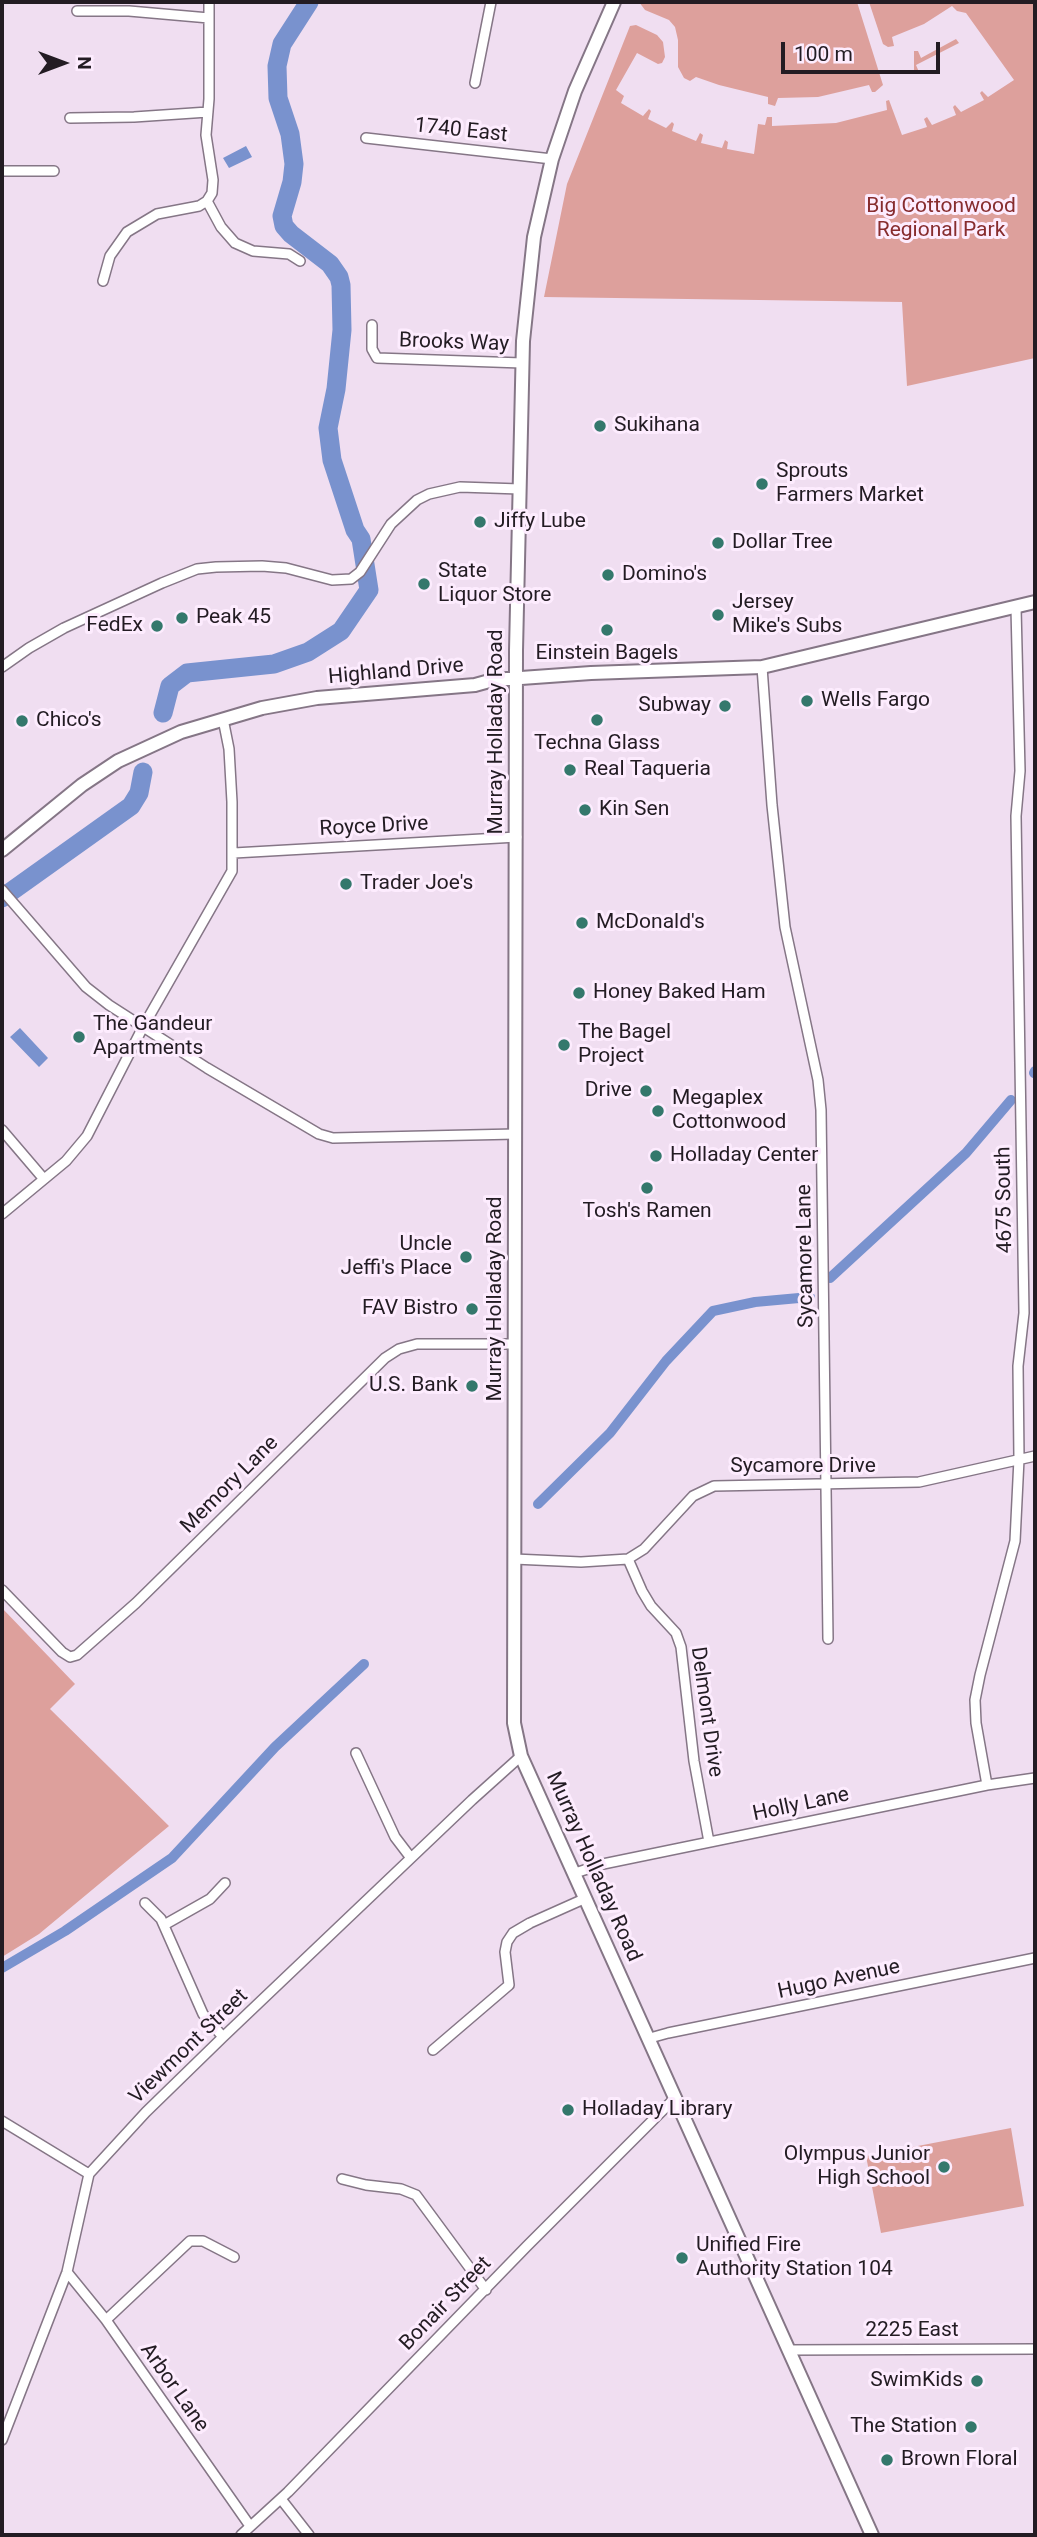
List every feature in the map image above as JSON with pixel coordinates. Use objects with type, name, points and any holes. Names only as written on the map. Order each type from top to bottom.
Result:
[{"type":"main road","name":"Murray Holladay Road","points":[[614,2],[575,91],[552,159],[534,237],[522,363],[517,678],[514,1716],[521,1756],[872,2535]]},
{"type":"main road","name":"Highland Drive","points":[[2,850],[66,797],[118,761],[170,736],[223,719],[317,698],[475,685],[493,680],[762,667],[1035,602]]},
{"type":"street","points":[[103,281],[113,249],[134,226],[158,214],[195,208],[207,201],[214,185],[206,135],[209,2]]},
{"type":"street","points":[[475,83],[491,2]]},
{"type":"street","points":[[77,11],[129,11],[209,18]]},
{"type":"street","points":[[70,118],[208,112]]},
{"type":"street","name":"1740 East","points":[[366,138],[552,159]]},
{"type":"street","points":[[2,171],[54,170]]},
{"type":"street","points":[[207,201],[221,227],[235,243],[253,251],[285,253],[300,261]]},
{"type":"street","name":"Brooks Way","points":[[372,325],[372,349],[377,358],[522,363]]},
{"type":"street","points":[[2,667],[64,628],[197,569],[237,566],[286,568],[332,580],[351,579],[360,572],[391,524],[404,510],[429,494],[460,487],[520,489]]},
{"type":"street","name":"4675 South","points":[[987,1785],[976,1723],[975,1700],[979,1675],[1014,1547],[1019,1459],[1018,1366],[1024,1313],[1016,816],[1020,771],[1016,608]]},
{"type":"street","name":"Sycamore Lane","points":[[762,667],[772,805],[785,927],[818,1080],[821,1110],[828,1639]]},
{"type":"street","points":[[2,1214],[66,1161],[87,1136],[143,1027],[229,878],[234,853],[229,749],[223,719]]},
{"type":"street","name":"Royce Drive","points":[[234,853],[517,836]]},
{"type":"street","points":[[2,890],[86,986],[143,1027],[318,1134],[345,1138],[516,1134]]},
{"type":"street","points":[[2,1130],[43,1178]]},
{"type":"street","name":"Memory Lane","points":[[2,1590],[62,1652],[71,1657],[77,1655],[136,1603],[385,1358],[399,1349],[416,1344],[515,1344]]},
{"type":"street","name":"Sycamore Drive","points":[[628,1559],[644,1549],[688,1500],[708,1487],[737,1484],[919,1482],[1035,1456]]},
{"type":"street","points":[[514,1559],[581,1562],[628,1559]]},
{"type":"street","name":"Delmont Drive","points":[[628,1559],[651,1606],[676,1633],[681,1647],[694,1761],[709,1842]]},
{"type":"street","points":[[356,1753],[395,1838],[411,1858]]},
{"type":"street","name":"Viewmont Street","points":[[2,2440],[67,2272],[89,2174],[146,2112],[223,2037],[521,1756]]},
{"type":"street","name":"Holly Lane","points":[[575,1873],[603,1864],[709,1842],[987,1785],[1035,1778]]},
{"type":"street","points":[[164,1925],[210,1899],[225,1883]]},
{"type":"street","points":[[433,2050],[509,1985],[505,1952],[513,1933],[586,1898]]},
{"type":"street","points":[[145,1903],[164,1925],[203,2014],[223,2037]]},
{"type":"street","name":"Hugo Avenue","points":[[650,2038],[1035,1958]]},
{"type":"street","name":"Bonair Street","points":[[241,2535],[281,2499],[676,2097]]},
{"type":"street","points":[[2,2121],[89,2174]]},
{"type":"street","points":[[342,2179],[405,2190],[416,2195],[486,2290]]},
{"type":"street","points":[[106,2320],[190,2241],[203,2241],[234,2257]]},
{"type":"street","name":"Arbor Lane","points":[[67,2272],[106,2320],[250,2526]]},
{"type":"street","name":"2225 East","points":[[789,2350],[1035,2349]]},
{"type":"street","points":[[281,2499],[310,2535]]},
{"type":"green space","points":[[639,2],[857,2],[883,85],[875,92],[872,92],[869,85],[818,97],[778,98],[775,106],[768,104],[768,97],[696,77],[690,81],[684,78],[678,67],[675,27],[669,20],[645,10]]},
{"type":"green space","name":"Big Cottonwood Regional Park","points":[[869,2],[1035,2],[1035,358],[907,386],[902,302],[544,297],[567,184],[630,26],[636,25],[657,35],[663,42],[665,57],[662,63],[658,64],[637,53],[616,90],[624,96],[621,103],[643,116],[649,109],[651,111],[648,119],[666,128],[672,122],[672,131],[696,141],[700,133],[703,135],[701,143],[722,148],[725,140],[728,142],[727,149],[754,154],[758,124],[765,125],[767,117],[772,117],[772,126],[836,123],[887,110],[886,101],[889,100],[902,135],[927,127],[924,119],[927,117],[932,125],[956,115],[953,107],[955,105],[961,112],[984,100],[980,93],[982,91],[988,97],[1014,80],[966,13],[957,11],[952,6],[924,24],[892,37],[894,46],[888,47],[883,44]]},
{"type":"green space","points":[[956,39],[959,43],[916,65],[919,72],[914,74],[914,51],[918,51],[921,58]]},
{"type":"green space","points":[[2,1608],[75,1684],[50,1709],[169,1826],[39,1934],[2,1957]]},
{"type":"green space","points":[[1011,2128],[1024,2206],[881,2233],[866,2156]]},
{"type":"water","points":[[246,146],[252,157],[229,168],[223,158]]},
{"type":"water","points":[[20,1028],[48,1058],[39,1067],[10,1037]]},
{"type":"waterway","points":[[163,713],[170,686],[187,673],[274,664],[308,652],[341,631],[369,590],[361,539],[355,530],[332,460],[328,428],[336,389],[342,330],[341,285],[330,264],[291,234],[284,226],[282,216],[294,164],[290,134],[278,98],[277,66],[282,44],[309,2]]},
{"type":"waterway","points":[[2,898],[131,806],[139,793],[143,772]]},
{"type":"waterway","points":[[830,1278],[966,1153],[1011,1100]]},
{"type":"waterway","points":[[538,1504],[610,1433],[666,1361],[713,1311],[755,1302],[810,1297]]},
{"type":"waterway","points":[[2,1968],[65,1931],[172,1858],[275,1747],[364,1664]]},
{"type":"place","name":"Sukihana","points":[[600,426]]},
{"type":"place","name":"Sprouts Farmers Market","points":[[762,484]]},
{"type":"place","name":"Jiffy Lube","points":[[480,522]]},
{"type":"place","name":"Dollar Tree","points":[[718,543]]},
{"type":"place","name":"Domino's","points":[[608,575]]},
{"type":"place","name":"State Liquor Store","points":[[424,584]]},
{"type":"place","name":"Jersey Mike's Subs","points":[[718,615]]},
{"type":"place","name":"Peak 45","points":[[182,618]]},
{"type":"place","name":"FedEx","points":[[157,626]]},
{"type":"place","name":"Einstein Bagels","points":[[607,630]]},
{"type":"place","name":"Wells Fargo","points":[[807,701]]},
{"type":"place","name":"Subway","points":[[725,706]]},
{"type":"place","name":"Techna Glass","points":[[597,720]]},
{"type":"place","name":"Chico's","points":[[22,721]]},
{"type":"place","name":"Real Taqueria","points":[[570,770]]},
{"type":"place","name":"Kin Sen","points":[[585,810]]},
{"type":"place","name":"Trader Joe's","points":[[346,884]]},
{"type":"place","name":"McDonald's","points":[[582,923]]},
{"type":"place","name":"Honey Baked Ham","points":[[579,993]]},
{"type":"place","name":"The Gandeur Apartments","points":[[79,1037]]},
{"type":"place","name":"The Bagel Project","points":[[564,1045]]},
{"type":"place","name":"Drive","points":[[646,1091]]},
{"type":"place","name":"Megaplex Cottonwood","points":[[658,1111]]},
{"type":"place","name":"Holladay Center","points":[[656,1156]]},
{"type":"place","name":"Tosh's Ramen","points":[[647,1188]]},
{"type":"place","name":"Uncle Jeffi's Place","points":[[466,1257]]},
{"type":"place","name":"FAV Bistro","points":[[472,1309]]},
{"type":"place","name":"U.S. Bank","points":[[472,1386]]},
{"type":"place","name":"Holladay Library","points":[[568,2110]]},
{"type":"place","name":"Olympus Junior High School","points":[[944,2167]]},
{"type":"place","name":"Unified Fire Authority Station 104","points":[[682,2258]]},
{"type":"place","name":"SwimKids","points":[[977,2381]]},
{"type":"place","name":"The Station","points":[[971,2427]]},
{"type":"place","name":"Brown Floral","points":[[887,2460]]}]
